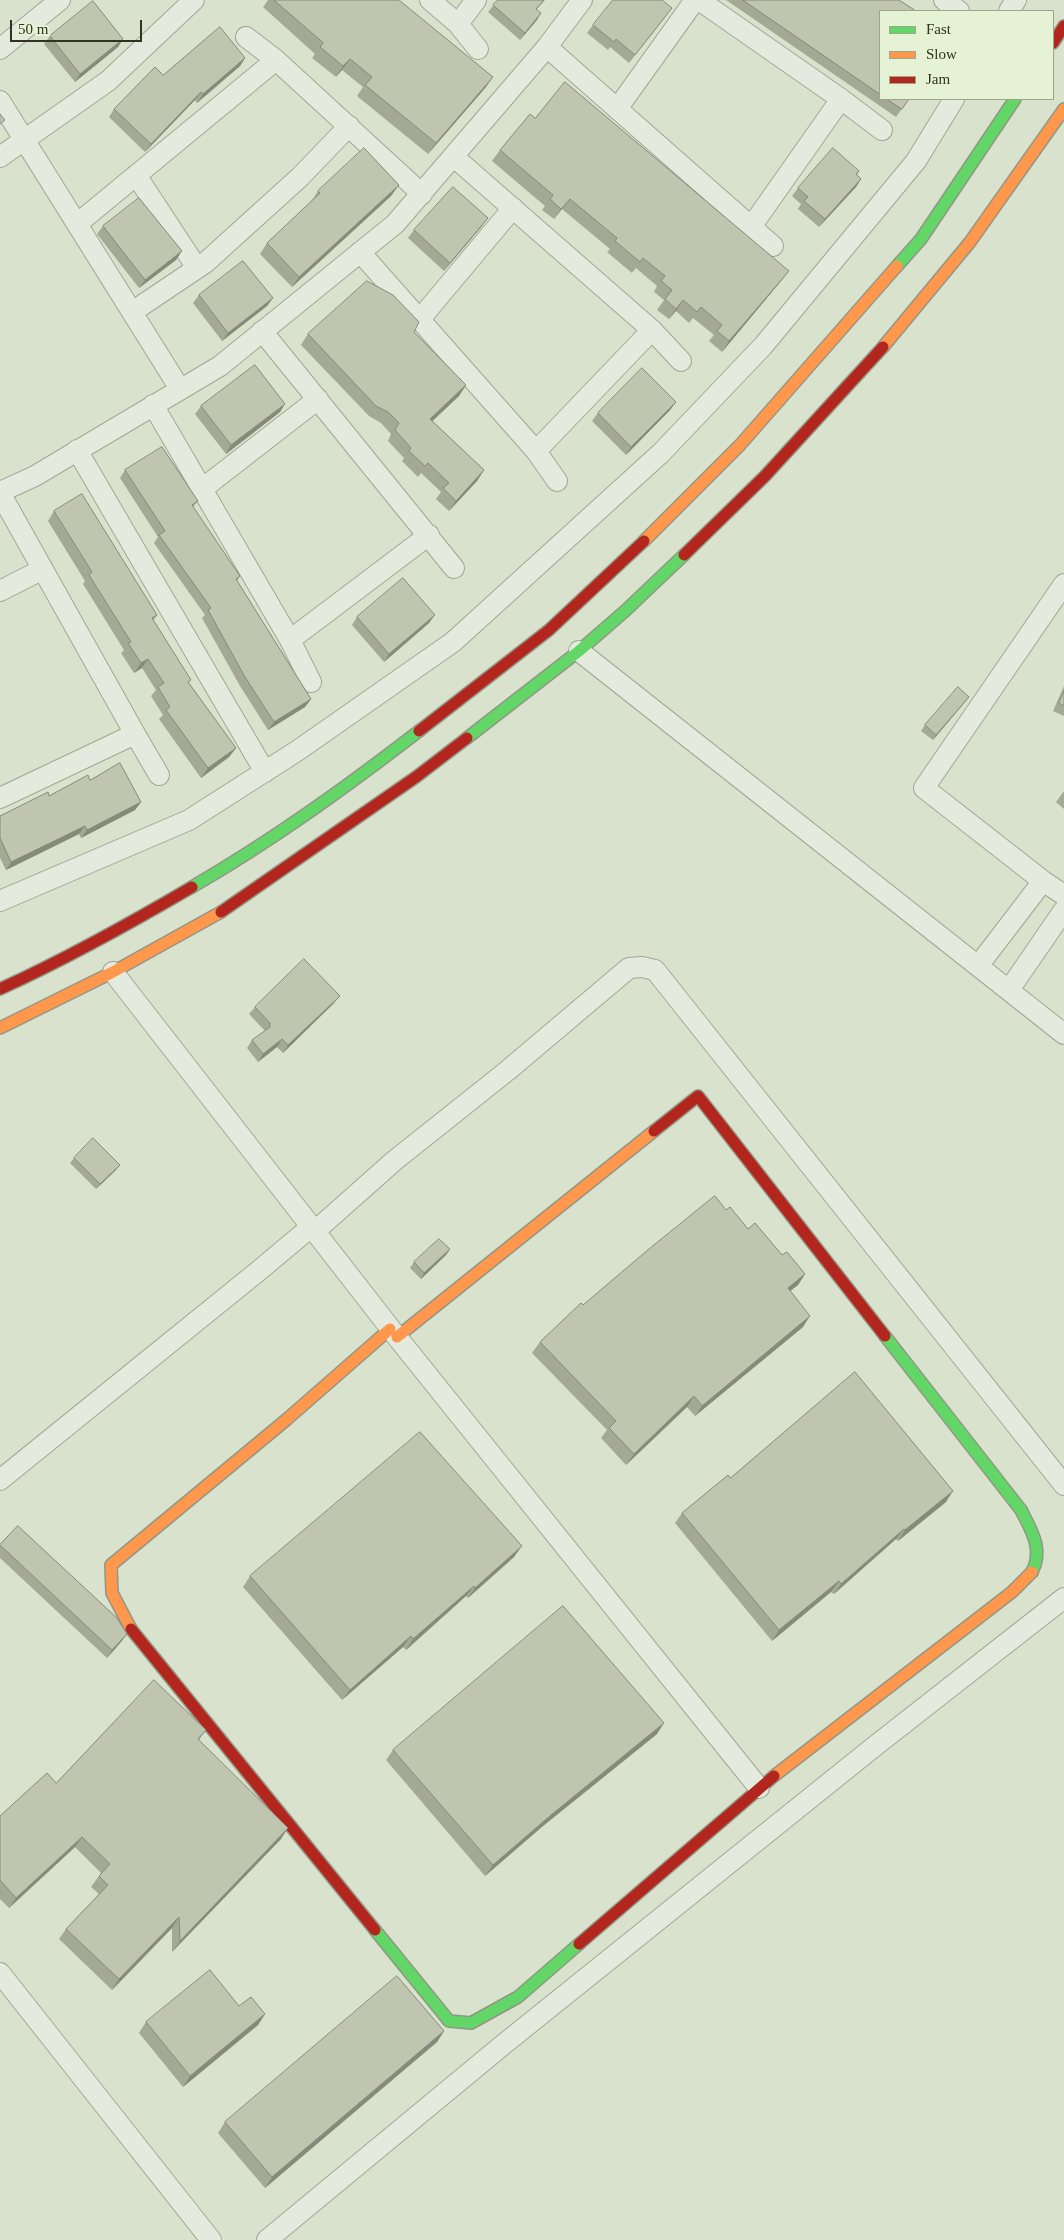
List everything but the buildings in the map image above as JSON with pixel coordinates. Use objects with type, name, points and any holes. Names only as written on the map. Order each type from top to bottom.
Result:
[{"type":"street","points":[[0,49],[60,0]]},
{"type":"street","points":[[0,158],[108,82],[194,0]]},
{"type":"street","points":[[430,0],[458,24],[478,49]]},
{"type":"street","points":[[458,24],[476,0]]},
{"type":"street","points":[[159,775],[134,734],[0,492],[35,476],[220,366],[395,224],[546,47],[582,0]]},
{"type":"street","points":[[617,109],[695,0]]},
{"type":"street","points":[[699,0],[841,99],[882,130]]},
{"type":"street","points":[[944,0],[958,10]]},
{"type":"street","points":[[1054,41],[1064,26]]},
{"type":"street","points":[[246,37],[276,60],[422,194]]},
{"type":"street","points":[[546,47],[773,246]]},
{"type":"street","points":[[77,224],[276,60]]},
{"type":"street","points":[[751,227],[841,99]]},
{"type":"street","points":[[0,901],[189,820],[265,772],[453,642],[661,453],[764,346],[916,160],[953,100]]},
{"type":"street","points":[[0,989],[49,967],[106,937],[231,864],[336,795],[549,630],[620,565],[740,445],[922,239],[1014,100]]},
{"type":"street","points":[[0,101],[180,389]]},
{"type":"street","points":[[0,1028],[113,972],[212,918],[416,777],[579,651],[625,611],[765,476],[875,357],[970,242],[1064,109]]},
{"type":"street","points":[[132,312],[197,268],[300,177],[349,126]]},
{"type":"street","points":[[454,157],[652,330],[681,361]]},
{"type":"street","points":[[136,175],[197,268]]},
{"type":"street","points":[[420,319],[512,208]]},
{"type":"street","points":[[360,252],[536,451],[557,481]]},
{"type":"street","points":[[536,451],[652,330]]},
{"type":"street","points":[[262,331],[454,568]]},
{"type":"street","points":[[202,489],[318,399]]},
{"type":"street","points":[[153,405],[290,640],[312,682]]},
{"type":"street","points":[[77,450],[265,772]]},
{"type":"street","points":[[290,640],[429,535]]},
{"type":"street","points":[[0,591],[43,569]]},
{"type":"street","points":[[1064,584],[924,788],[1043,881],[1064,895]]},
{"type":"street","points":[[579,651],[1064,1034]]},
{"type":"street","points":[[0,798],[134,734]]},
{"type":"street","points":[[978,966],[1043,881]]},
{"type":"street","points":[[1009,990],[1064,910]]},
{"type":"street","points":[[0,1480],[313,1229],[629,968],[642,967],[655,970],[1064,1484]]},
{"type":"street","points":[[113,972],[393,1333],[758,1788]]},
{"type":"street","points":[[698,1096],[1021,1510],[1037,1544],[1037,1560],[1024,1584],[758,1788],[518,1997],[471,2024],[449,2021],[128,1625],[112,1592],[112,1565],[393,1333],[698,1096]]},
{"type":"street","points":[[267,2240],[504,2044],[875,1746],[1064,1598]]},
{"type":"street","points":[[0,1973],[211,2240]]},
{"type":"traffic: fast","points":[[897,266],[921,239],[1014,100]]},
{"type":"traffic: fast","points":[[467,738],[579,651],[625,611],[684,555]]},
{"type":"traffic: fast","points":[[192,887],[308,813],[419,731]]},
{"type":"traffic: fast","points":[[885,1336],[1021,1510],[1035,1540],[1037,1555],[1032,1572]]},
{"type":"traffic: fast","points":[[375,1930],[449,2021],[471,2023],[518,1997],[579,1944]]},
{"type":"traffic: slow","points":[[883,347],[970,242],[1064,109]]},
{"type":"traffic: slow","points":[[644,541],[740,445],[897,266]]},
{"type":"traffic: slow","points":[[0,1028],[113,972],[221,912]]},
{"type":"traffic: slow","points":[[397,1337],[654,1131]]},
{"type":"traffic: slow","points":[[131,1629],[112,1593],[111,1565],[286,1420],[390,1329]]},
{"type":"traffic: slow","points":[[774,1776],[1012,1592],[1032,1572]]},
{"type":"traffic: jam","points":[[1054,41],[1064,26]]},
{"type":"traffic: jam","points":[[684,555],[765,476],[883,347]]},
{"type":"traffic: jam","points":[[419,731],[549,630],[644,541]]},
{"type":"traffic: jam","points":[[221,912],[416,777],[467,738]]},
{"type":"traffic: jam","points":[[0,989],[97,941],[192,887]]},
{"type":"traffic: jam","points":[[654,1131],[698,1096],[885,1336]]},
{"type":"traffic: jam","points":[[131,1629],[375,1930]]},
{"type":"traffic: jam","points":[[579,1944],[774,1776]]}]
